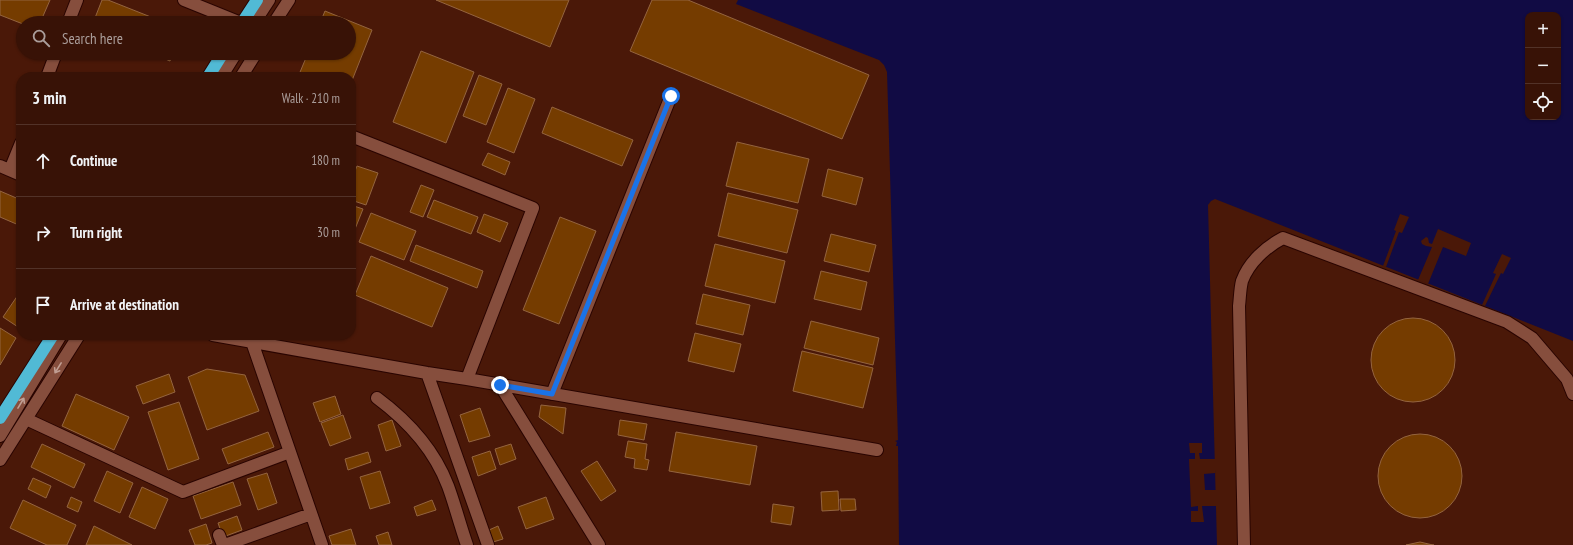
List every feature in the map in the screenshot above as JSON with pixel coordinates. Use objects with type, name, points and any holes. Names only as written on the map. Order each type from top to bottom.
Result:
[{"type":"highway","points":[[247,16],[257,0]]},
{"type":"highway","points":[[254,16],[264,0]]},
{"type":"highway","points":[[211,72],[219,60]]},
{"type":"highway","points":[[218,72],[226,60]]},
{"type":"highway","points":[[0,407],[43,340]]},
{"type":"highway","points":[[0,418],[50,340]]},
{"type":"street","points":[[71,16],[77,0]]},
{"type":"street","points":[[184,0],[224,16]]},
{"type":"street","points":[[259,16],[269,0]]},
{"type":"street","points":[[279,16],[289,0]]},
{"type":"street","points":[[49,72],[53,60]]},
{"type":"street","points":[[224,72],[232,60]]},
{"type":"street","points":[[244,72],[252,60]]},
{"type":"street","points":[[552,394],[671,96]]},
{"type":"street","points":[[356,138],[533,208],[467,379]]},
{"type":"street","points":[[10,171],[16,156]]},
{"type":"street","points":[[1244,545],[1239,306],[1242,281],[1255,260],[1272,244],[1283,238],[1507,322],[1532,338],[1567,379],[1573,394]]},
{"type":"street","points":[[0,436],[58,340]]},
{"type":"street","points":[[0,460],[76,340]]},
{"type":"street","points":[[241,340],[878,450]]},
{"type":"street","points":[[252,342],[322,545]]},
{"type":"street","points":[[427,373],[488,545]]},
{"type":"street","points":[[500,385],[599,545]]},
{"type":"street","points":[[377,398],[405,420],[426,445],[448,485],[467,545]]},
{"type":"street","points":[[26,419],[184,492],[290,452]]},
{"type":"street","points":[[222,542],[311,514]]},
{"type":"shaded area","points":[[738,0],[1573,0],[1573,341],[1215,199],[1208,205],[1217,545],[899,545],[898,446],[896,446],[897,442],[895,441],[898,440],[887,72],[884,65],[879,60],[736,4]]},
{"type":"pier","points":[[1400,214],[1409,217],[1402,233],[1399,232],[1386,267],[1383,266],[1396,231],[1394,230]]},
{"type":"pier","points":[[1438,229],[1471,243],[1466,256],[1443,247],[1428,284],[1418,280],[1432,247],[1422,244],[1421,241],[1426,237],[1428,238],[1429,243],[1432,244]]},
{"type":"pier","points":[[1502,254],[1511,258],[1503,274],[1501,273],[1485,306],[1482,305],[1496,274],[1493,273]]},
{"type":"pier","points":[[1189,443],[1202,443],[1202,453],[1199,453],[1200,459],[1215,459],[1215,473],[1204,474],[1205,490],[1216,490],[1216,506],[1202,506],[1204,522],[1191,522],[1191,511],[1198,511],[1198,506],[1191,507],[1189,459],[1195,459],[1195,453],[1190,453]]},
{"type":"building","points":[[0,0],[50,0],[43,16],[16,16],[16,21],[0,15]]},
{"type":"building","points":[[102,0],[108,0],[148,16],[96,16]]},
{"type":"building","points":[[436,0],[569,0],[550,47]]},
{"type":"building","points":[[652,0],[688,0],[869,75],[842,139],[630,51]]},
{"type":"building","points":[[325,11],[337,16],[323,16]]},
{"type":"building","points":[[356,24],[372,30],[355,72],[300,72],[305,60],[356,60]]},
{"type":"building","points":[[421,51],[474,72],[446,143],[393,122]]},
{"type":"building","points":[[479,75],[502,84],[486,125],[463,116]]},
{"type":"building","points":[[508,88],[535,99],[514,153],[487,142]]},
{"type":"building","points":[[552,107],[633,140],[622,166],[542,133]]},
{"type":"building","points":[[737,142],[809,159],[798,203],[726,186]]},
{"type":"building","points":[[488,153],[510,162],[505,175],[482,165]]},
{"type":"building","points":[[357,166],[378,173],[366,205],[356,202]]},
{"type":"building","points":[[828,169],[863,178],[856,205],[822,196]]},
{"type":"building","points":[[421,185],[434,190],[423,217],[410,212]]},
{"type":"building","points":[[0,191],[16,198],[16,224],[0,217]]},
{"type":"building","points":[[728,193],[798,210],[787,253],[718,236]]},
{"type":"building","points":[[434,200],[478,217],[471,234],[427,217]]},
{"type":"building","points":[[356,207],[363,209],[356,226]]},
{"type":"building","points":[[371,213],[416,231],[404,260],[359,242]]},
{"type":"building","points":[[484,214],[508,223],[500,242],[477,232]]},
{"type":"building","points":[[560,217],[596,231],[559,324],[523,310]]},
{"type":"building","points":[[831,234],[876,245],[869,272],[824,261]]},
{"type":"building","points":[[715,244],[785,261],[775,303],[705,286]]},
{"type":"building","points":[[416,245],[483,271],[477,288],[410,261]]},
{"type":"building","points":[[371,256],[448,288],[432,327],[356,295]]},
{"type":"building","points":[[821,271],[867,282],[861,310],[814,299]]},
{"type":"building","points":[[703,294],[750,305],[743,335],[696,324]]},
{"type":"building","points":[[16,298],[16,326],[3,317]]},
{"type":"building","points":[[1413,318],[1429,321],[1436,325],[1448,337],[1452,344],[1455,360],[1452,376],[1448,383],[1436,395],[1429,399],[1413,402],[1397,399],[1390,395],[1378,383],[1374,376],[1371,360],[1374,344],[1378,337],[1390,325],[1397,321]]},
{"type":"building","points":[[811,321],[879,338],[873,365],[804,348]]},
{"type":"building","points":[[0,328],[16,338],[0,365]]},
{"type":"building","points":[[695,333],[741,344],[734,372],[688,361]]},
{"type":"building","points":[[802,351],[873,368],[863,408],[793,391]]},
{"type":"building","points":[[207,369],[245,375],[259,411],[207,430],[188,377]]},
{"type":"building","points":[[169,374],[175,392],[143,404],[136,386]]},
{"type":"building","points":[[76,394],[129,417],[114,450],[62,426]]},
{"type":"building","points":[[335,396],[341,414],[320,422],[313,403]]},
{"type":"building","points":[[179,402],[199,459],[168,470],[148,412]]},
{"type":"building","points":[[541,405],[566,408],[563,434],[539,417]]},
{"type":"building","points":[[480,408],[490,436],[469,442],[460,415]]},
{"type":"building","points":[[343,415],[351,438],[330,446],[321,423]]},
{"type":"building","points":[[392,420],[401,446],[386,451],[378,425]]},
{"type":"building","points":[[620,420],[647,424],[644,440],[618,435]]},
{"type":"building","points":[[268,432],[274,447],[228,464],[222,449]]},
{"type":"building","points":[[676,432],[757,446],[750,485],[669,471]]},
{"type":"building","points":[[1420,434],[1436,437],[1443,441],[1455,453],[1459,460],[1462,476],[1459,492],[1455,499],[1443,511],[1436,515],[1420,518],[1404,515],[1397,511],[1385,499],[1381,492],[1378,476],[1381,460],[1385,453],[1397,441],[1404,437]]},
{"type":"building","points":[[628,441],[647,444],[645,459],[649,460],[647,470],[634,468],[635,459],[625,457]]},
{"type":"building","points":[[42,444],[85,464],[74,488],[31,467]]},
{"type":"building","points":[[511,444],[516,459],[500,465],[495,449]]},
{"type":"building","points":[[490,451],[496,469],[478,476],[472,457]]},
{"type":"building","points":[[368,452],[371,462],[348,470],[345,459]]},
{"type":"building","points":[[597,461],[616,491],[601,501],[581,471]]},
{"type":"building","points":[[107,471],[133,483],[120,513],[94,501]]},
{"type":"building","points":[[380,471],[390,503],[370,509],[360,477]]},
{"type":"building","points":[[267,473],[277,503],[258,510],[247,479]]},
{"type":"building","points":[[33,478],[51,486],[46,498],[28,489]]},
{"type":"building","points":[[233,482],[241,505],[201,519],[193,496]]},
{"type":"building","points":[[142,487],[168,499],[155,529],[129,517]]},
{"type":"building","points":[[838,491],[839,510],[822,511],[821,492]]},
{"type":"building","points":[[71,497],[82,502],[78,512],[67,507]]},
{"type":"building","points":[[546,497],[554,519],[526,529],[518,507]]},
{"type":"building","points":[[840,499],[855,499],[856,510],[841,511]]},
{"type":"building","points":[[23,500],[76,525],[67,545],[47,545],[10,528]]},
{"type":"building","points":[[432,500],[436,510],[417,516],[414,507]]},
{"type":"building","points":[[773,504],[794,507],[791,525],[771,522]]},
{"type":"building","points":[[237,516],[242,530],[223,537],[218,523]]},
{"type":"building","points":[[206,524],[212,543],[206,545],[195,545],[189,530]]},
{"type":"building","points":[[94,526],[132,545],[86,545]]},
{"type":"building","points":[[498,526],[503,539],[493,542],[489,530]]},
{"type":"building","points":[[351,529],[356,545],[332,545],[329,536]]},
{"type":"building","points":[[388,532],[392,545],[379,545],[376,536]]},
{"type":"building","points":[[1420,542],[1433,545],[1406,545]]},
{"type":"route","points":[[500,385],[552,394],[671,96]]}]
